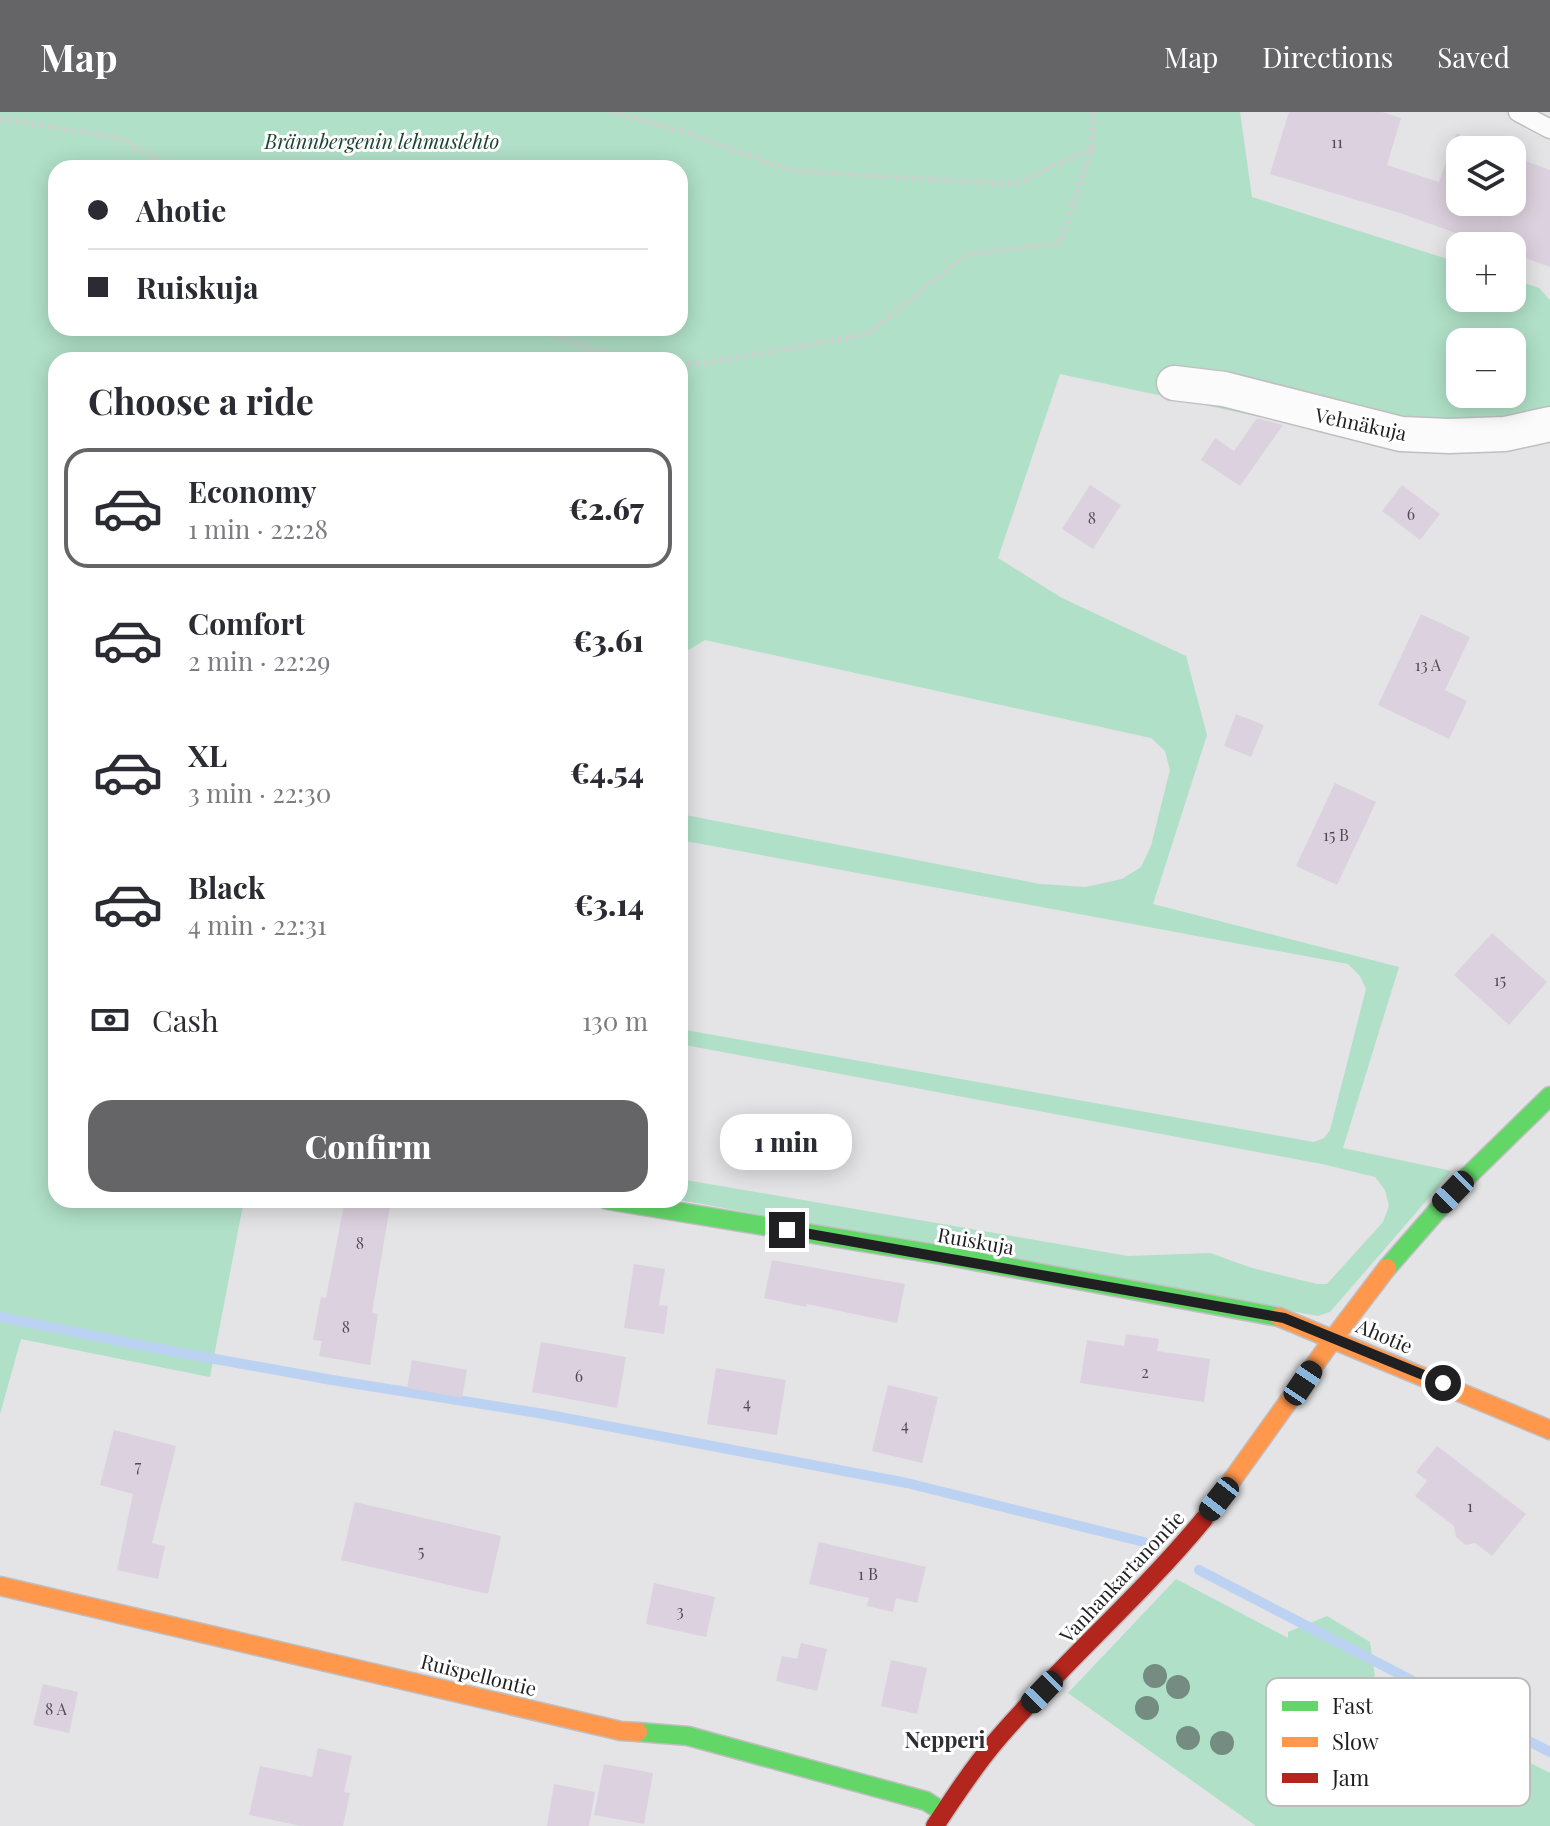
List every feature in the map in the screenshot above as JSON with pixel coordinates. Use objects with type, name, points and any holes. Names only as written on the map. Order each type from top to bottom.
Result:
[{"type":"street","name":"Vehnäkuja","points":[[1174,383],[1224,389],[1401,434],[1505,434],[1550,424]]},
{"type":"street","name":"Vanhankartanontie","points":[[939,1819],[1021,1713],[1145,1586],[1201,1523],[1256,1452],[1334,1337],[1431,1214],[1550,1096]]},
{"type":"street","name":"Ruiskuja","points":[[656,1208],[953,1257],[1284,1318],[1334,1337]]},
{"type":"street","name":"Ahotie","points":[[1334,1337],[1550,1430]]},
{"type":"street","name":"Ruispellontie","points":[[0,1586],[621,1731],[688,1736],[926,1801],[939,1819]]},
{"type":"lane","points":[[1518,112],[1550,129]]},
{"type":"path","points":[[610,112],[682,131],[792,171],[1015,184],[1092,148]]},
{"type":"path","points":[[688,363],[702,364],[868,334],[967,254],[1060,243],[1092,148],[1093,112]]},
{"type":"path","points":[[0,118],[118,138],[159,160]]},
{"type":"path","points":[[557,336],[605,352]]},
{"type":"green space","name":"Brännbergenin lehmuslehto","points":[[0,112],[1240,112],[1252,197],[1446,259],[1446,312],[1526,312],[1526,284],[1539,288],[1550,300],[1550,435],[1423,452],[1060,374],[998,558],[1062,598],[1186,656],[1207,735],[1153,904],[1399,967],[1343,1148],[1452,1171],[1330,1312],[1318,1316],[688,1201],[688,1180],[1128,1256],[1210,1253],[1252,1268],[1317,1284],[1327,1284],[1383,1222],[1389,1206],[1385,1190],[1375,1177],[1322,1164],[688,1045],[688,1030],[1314,1142],[1324,1138],[1330,1130],[1366,989],[1360,976],[1348,964],[688,841],[688,816],[1040,884],[1086,887],[1122,879],[1141,867],[1151,846],[1170,770],[1165,751],[1151,738],[705,640],[688,650],[688,352],[48,352],[48,1208],[242,1208],[210,1377],[21,1339],[0,1414]]},
{"type":"green space","points":[[1176,1579],[1288,1638],[1288,1632],[1327,1616],[1370,1642],[1375,1678],[1266,1678],[1266,1806],[1530,1806],[1530,1763],[1550,1773],[1550,1826],[1256,1826],[1068,1693]]},
{"type":"building","points":[[1289,112],[1382,112],[1401,118],[1387,165],[1439,182],[1446,162],[1446,216],[1526,216],[1526,161],[1550,170],[1550,267],[1526,258],[1526,232],[1453,232],[1270,174]]},
{"type":"building","points":[[1257,418],[1283,425],[1240,486],[1201,460],[1215,438],[1234,451]]},
{"type":"building","points":[[1090,485],[1121,505],[1093,549],[1062,529]]},
{"type":"building","points":[[1402,485],[1440,514],[1420,540],[1382,511]]},
{"type":"building","points":[[1421,614],[1470,637],[1445,690],[1467,701],[1449,739],[1378,705]]},
{"type":"building","points":[[1236,714],[1264,725],[1251,757],[1224,746]]},
{"type":"building","points":[[1335,783],[1376,802],[1337,885],[1296,866]]},
{"type":"building","points":[[1492,933],[1547,982],[1509,1025],[1454,975]]},
{"type":"building","points":[[343,1208],[390,1208],[372,1313],[378,1314],[370,1365],[319,1356],[322,1341],[313,1340],[321,1297],[326,1298]]},
{"type":"building","points":[[772,1260],[905,1284],[897,1323],[764,1298]]},
{"type":"building","points":[[634,1264],[665,1269],[659,1305],[668,1306],[664,1334],[624,1328]]},
{"type":"building","points":[[1126,1334],[1159,1339],[1157,1351],[1210,1359],[1204,1402],[1080,1383],[1087,1340],[1124,1346]]},
{"type":"building","points":[[541,1342],[626,1357],[617,1408],[532,1392]]},
{"type":"building","points":[[412,1360],[467,1370],[462,1398],[407,1388]]},
{"type":"building","points":[[716,1368],[786,1380],[777,1435],[707,1424]]},
{"type":"building","points":[[888,1385],[938,1397],[922,1463],[872,1451]]},
{"type":"building","points":[[114,1430],[176,1446],[152,1543],[165,1546],[158,1579],[117,1570],[133,1494],[100,1485]]},
{"type":"building","points":[[1437,1446],[1526,1514],[1492,1556],[1475,1543],[1466,1545],[1456,1537],[1454,1526],[1415,1496],[1427,1481],[1416,1472]]},
{"type":"building","points":[[355,1502],[501,1536],[488,1594],[341,1560]]},
{"type":"building","points":[[819,1542],[926,1567],[917,1603],[896,1598],[893,1612],[867,1606],[869,1598],[809,1584]]},
{"type":"building","points":[[654,1583],[715,1597],[706,1637],[646,1624]]},
{"type":"building","points":[[801,1643],[827,1649],[817,1691],[776,1681],[782,1656],[797,1659]]},
{"type":"building","points":[[891,1660],[927,1668],[917,1714],[881,1706]]},
{"type":"building","points":[[43,1684],[78,1692],[69,1733],[33,1725]]},
{"type":"building","points":[[318,1748],[352,1756],[344,1792],[350,1793],[343,1826],[301,1826],[249,1815],[260,1766],[312,1777]]},
{"type":"building","points":[[604,1764],[653,1773],[644,1824],[594,1815]]},
{"type":"building","points":[[554,1784],[595,1792],[589,1826],[547,1826]]},
{"type":"waterway","points":[[0,1317],[160,1349],[544,1414],[907,1483],[1144,1542]]},
{"type":"waterway","points":[[1199,1570],[1407,1678]]},
{"type":"waterway","points":[[1530,1742],[1550,1752]]},
{"type":"traffic: fast","points":[[1387,1268],[1464,1180],[1550,1096]]},
{"type":"traffic: fast","points":[[656,1208],[953,1257],[1279,1317]]},
{"type":"traffic: fast","points":[[638,1732],[688,1736],[926,1801],[943,1812]]},
{"type":"traffic: slow","points":[[1204,1519],[1387,1268]]},
{"type":"traffic: slow","points":[[1279,1317],[1550,1430]]},
{"type":"traffic: slow","points":[[0,1586],[621,1731],[638,1732]]},
{"type":"traffic: jam","points":[[935,1826],[995,1742],[1204,1519]]},
{"type":"district","name":"Nepperi","points":[[945,1739]]},
{"type":"route","points":[[787,1230],[1284,1318],[1443,1383]]}]
